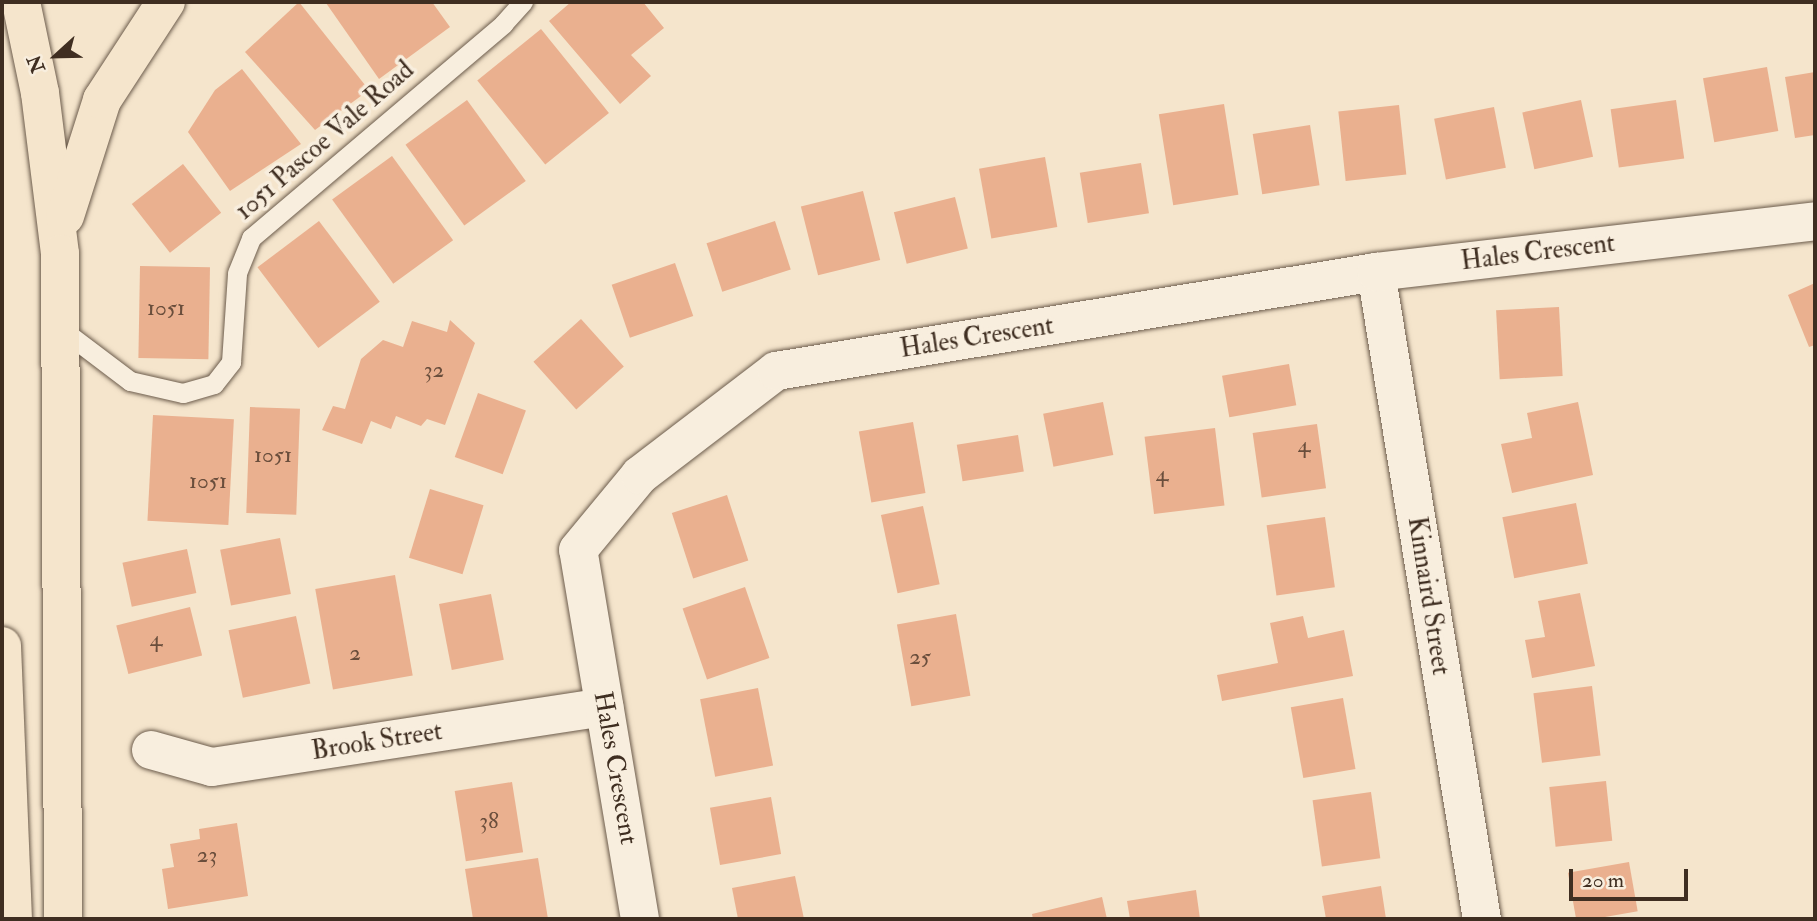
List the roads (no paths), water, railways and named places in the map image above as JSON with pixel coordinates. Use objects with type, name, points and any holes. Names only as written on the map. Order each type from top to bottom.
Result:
[{"type":"main road","points":[[22,2],[42,106],[60,254],[63,919]]},
{"type":"main road","points":[[60,254],[72,182],[94,117],[127,55],[166,2]]},
{"type":"main road","points":[[2,646],[13,919]]},
{"type":"street","name":"Hales Crescent","points":[[640,919],[578,550],[640,475],[776,371],[1376,272],[1815,221]]},
{"type":"street","name":"Kinnaird Street","points":[[1376,272],[1482,919]]},
{"type":"street","name":"Brook Street","points":[[150,750],[212,767],[604,707]]},
{"type":"lane","name":"1051 Pascoe Vale Road","points":[[60,327],[130,381],[183,393],[214,384],[232,357],[237,273],[251,238],[503,24],[523,2]]}]
